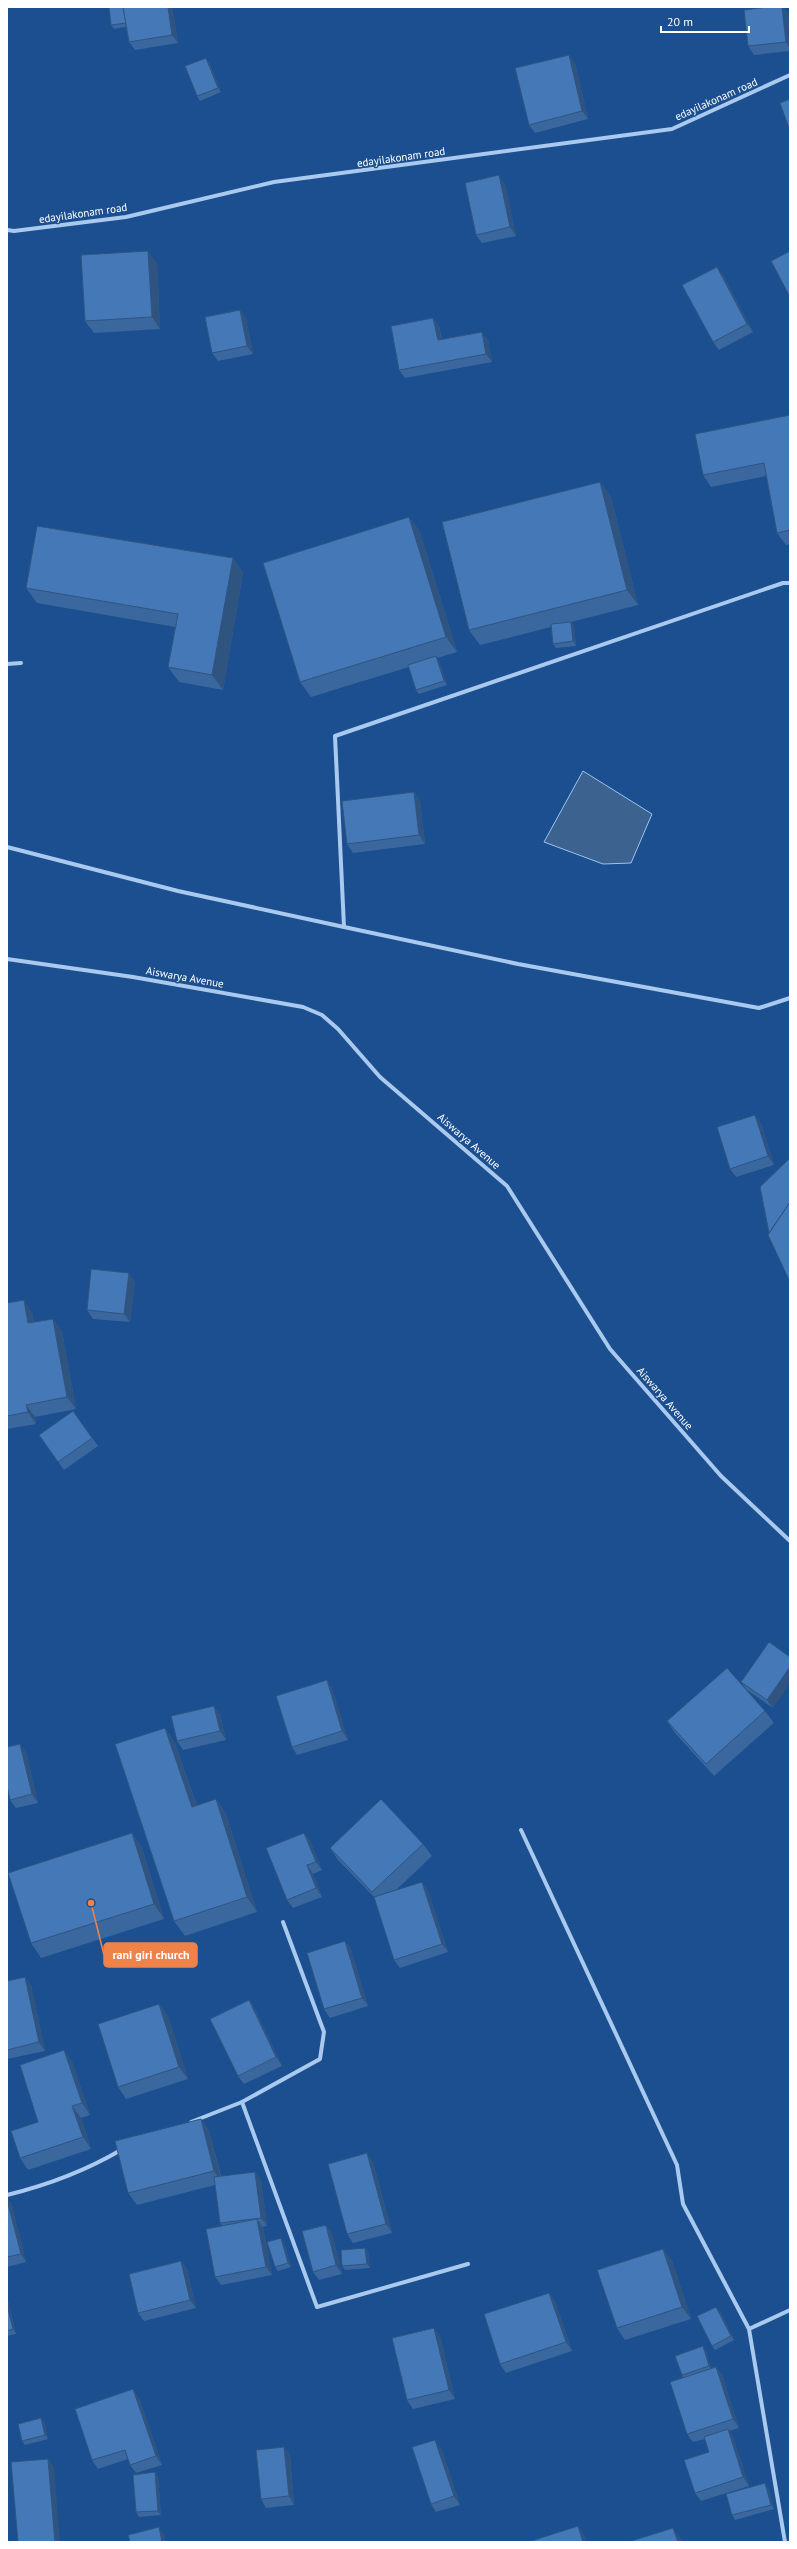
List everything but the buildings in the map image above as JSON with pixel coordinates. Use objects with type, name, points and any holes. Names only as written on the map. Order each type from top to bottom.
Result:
[{"type":"street","name":"edayilakonam road","points":[[7,230],[14,232],[126,217],[274,182],[672,129],[790,75]]},
{"type":"street","points":[[344,927],[335,736],[549,662],[790,583]]},
{"type":"street","points":[[7,664],[21,664]]},
{"type":"street","points":[[7,847],[178,891],[518,964],[759,1008],[790,998]]},
{"type":"street","name":"Aiswarya Avenue","points":[[7,959],[133,978],[303,1007],[322,1015],[338,1029],[380,1077],[507,1186],[610,1349],[721,1476],[790,1541]]},
{"type":"street","points":[[521,1830],[677,2165],[683,2204],[749,2328],[784,2542]]},
{"type":"street","points":[[183,2125],[242,2102],[320,2059],[324,2032],[283,1922]]},
{"type":"street","points":[[242,2102],[317,2307],[468,2264]]},
{"type":"street","points":[[7,2195],[38,2187],[93,2166],[124,2148]]},
{"type":"street","points":[[749,2328],[790,2310]]},
{"type":"water","points":[[583,771],[652,814],[631,863],[603,864],[544,842]]},
{"type":"place","name":"rani giri church","points":[[91,1903]]}]
